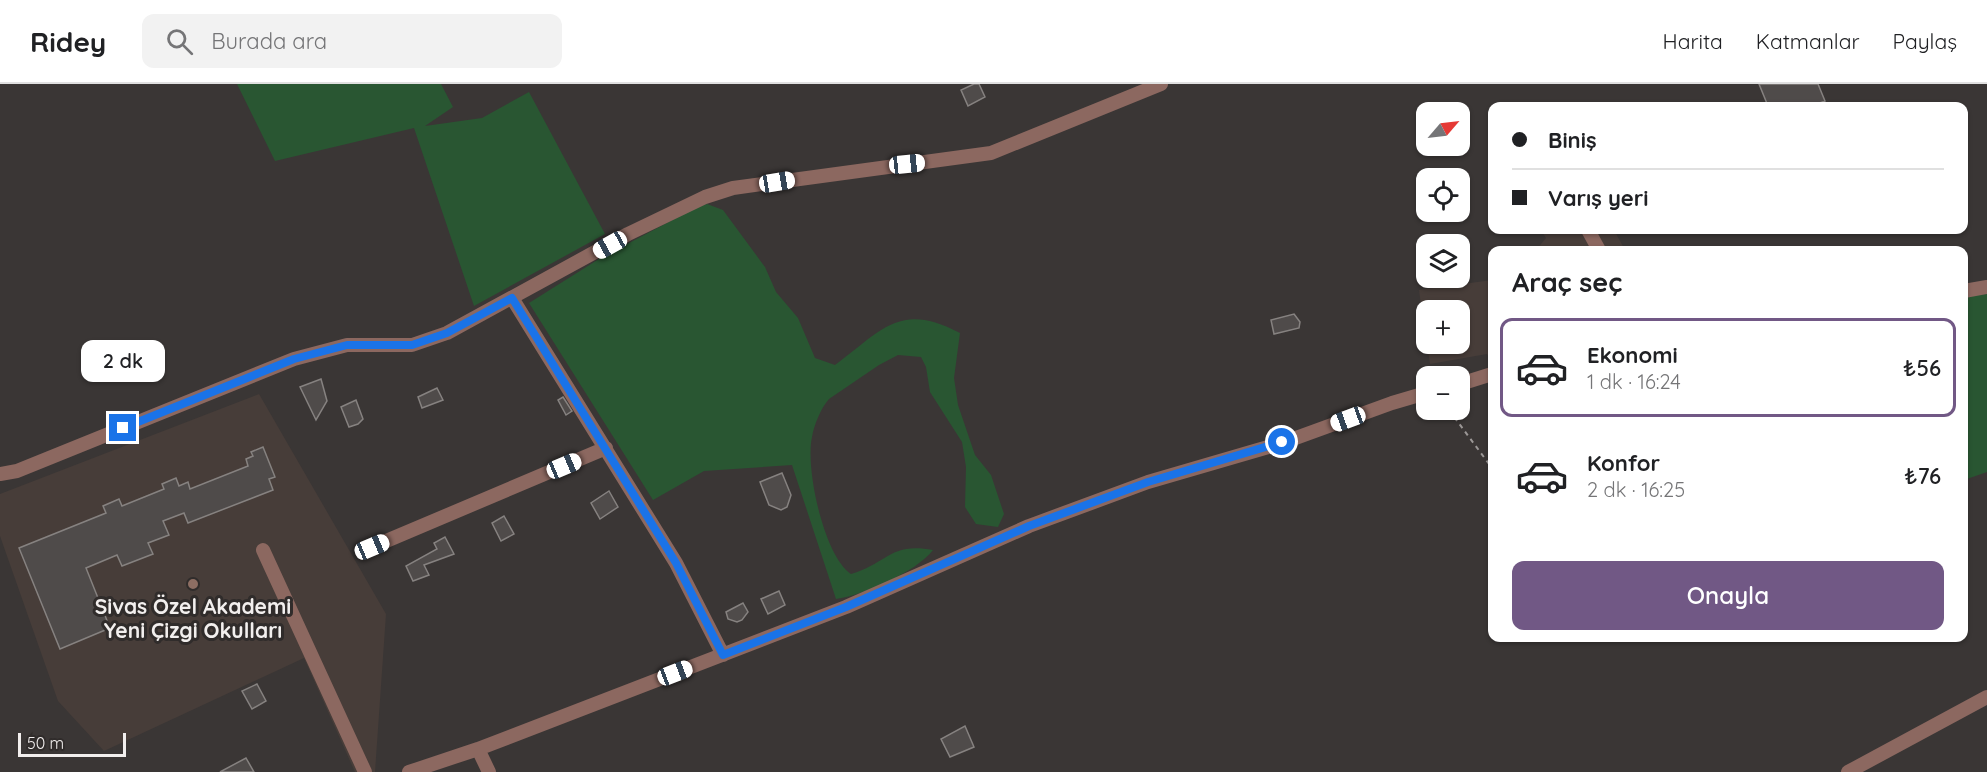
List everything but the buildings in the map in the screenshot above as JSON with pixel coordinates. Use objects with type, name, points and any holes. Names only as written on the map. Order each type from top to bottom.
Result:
[{"type":"street","points":[[0,474],[17,471],[294,359],[347,345],[412,345],[447,333],[628,234],[705,196],[744,187],[991,153],[1161,84]]},
{"type":"street","points":[[1968,290],[1987,287]]},
{"type":"street","points":[[512,298],[676,563],[723,655]]},
{"type":"street","points":[[1470,381],[1488,375]]},
{"type":"street","points":[[409,772],[478,749],[846,607],[1029,526],[1148,482],[1282,442],[1416,396]]},
{"type":"street","points":[[372,547],[606,448]]},
{"type":"street","points":[[263,550],[364,772]]},
{"type":"street","points":[[1848,772],[1987,697]]},
{"type":"street","points":[[478,749],[489,772]]},
{"type":"path","points":[[1456,420],[1488,463]]},
{"type":"shaded area","points":[[1544,234],[1616,234],[1623,246],[1539,246],[1546,238]]},
{"type":"shaded area","points":[[1488,281],[1488,356],[1487,354],[1430,364],[1428,354],[1470,354],[1470,300],[1420,300],[1419,290],[1470,288],[1470,283]]},
{"type":"shaded area","name":"Sivas Özel Akademi Yeni Çizgi Okulları","points":[[259,394],[386,614],[375,772],[355,772],[304,658],[104,751],[58,701],[0,536],[0,494]]},
{"type":"green space","points":[[237,84],[441,84],[453,107],[425,126],[482,118],[529,92],[605,234],[474,306],[414,128],[275,161]]},
{"type":"green space","points":[[707,204],[723,210],[765,267],[776,292],[798,318],[815,358],[835,365],[879,331],[906,320],[922,320],[939,324],[960,333],[954,378],[958,405],[975,455],[991,475],[1004,514],[998,527],[976,524],[965,507],[966,467],[962,442],[930,392],[926,367],[921,357],[898,355],[829,399],[816,422],[812,437],[811,469],[825,531],[841,564],[851,574],[898,551],[919,548],[933,550],[902,574],[875,588],[836,599],[792,465],[704,471],[653,500],[529,303],[599,259],[697,207]]},
{"type":"green space","points":[[1987,294],[1987,472],[1968,479],[1968,296]]},
{"type":"place","name":"Sivas Özel Akademi Yeni Çizgi Okulları","points":[[193,584]]},
{"type":"route","points":[[123,428],[294,359],[347,345],[412,345],[447,333],[512,298],[676,563],[723,655],[846,607],[1029,526],[1148,482],[1282,442]]}]
